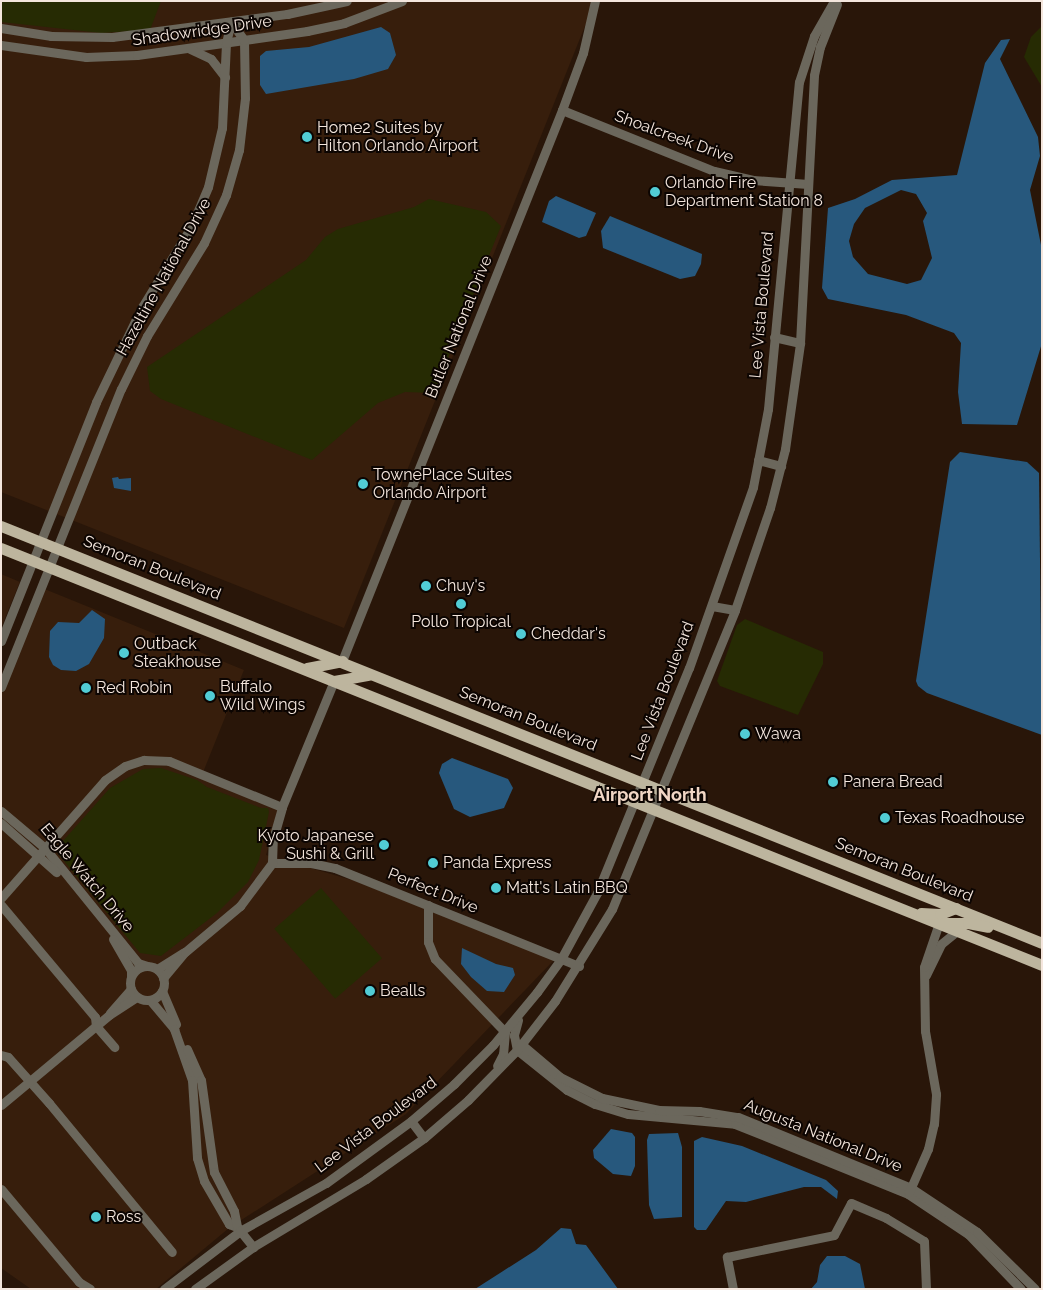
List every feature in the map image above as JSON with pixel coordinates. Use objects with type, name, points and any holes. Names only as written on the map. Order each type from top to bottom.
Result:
[{"type":"main road","name":"Semoran Boulevard","points":[[1,526],[375,674],[1042,943]]},
{"type":"main road","points":[[1,548],[1042,965]]},
{"type":"main road","points":[[302,668],[342,662]]},
{"type":"main road","points":[[334,681],[349,676],[375,674]]},
{"type":"main road","points":[[906,911],[940,914],[956,908]]},
{"type":"main road","points":[[939,924],[968,923],[1019,934]]},
{"type":"street","name":"Shadowridge Drive","points":[[1,28],[52,36],[100,38],[231,22],[347,1]]},
{"type":"street","name":"Shadowridge Drive","points":[[1,46],[86,57],[128,56],[226,43],[344,23],[402,1]]},
{"type":"street","name":"Butler National Drive","points":[[342,662],[562,110],[583,53],[595,1]]},
{"type":"street","name":"Lee Vista Boulevard","points":[[164,1289],[238,1229],[326,1183],[411,1122],[460,1078],[519,1017],[561,959],[597,893],[636,802],[712,606],[753,487],[768,409],[788,183],[802,67],[814,36],[834,1]]},
{"type":"street","name":"Lee Vista Boulevard","points":[[195,1289],[253,1247],[366,1179],[424,1138],[494,1074],[519,1047],[579,966],[612,909],[655,810],[735,610],[781,466],[800,343],[814,75],[820,47],[838,1]]},
{"type":"street","points":[[231,22],[244,40]]},
{"type":"street","name":"Hazeltine National Drive","points":[[1,641],[35,561],[41,541],[96,402],[123,344],[191,227],[204,197],[221,140],[226,43],[231,22]]},
{"type":"street","name":"Hazeltine National Drive","points":[[1,687],[137,355],[204,243],[223,205],[242,130],[244,40]]},
{"type":"street","points":[[187,48],[211,59],[225,77]]},
{"type":"street","name":"Shoalcreek Drive","points":[[562,110],[714,171],[788,183],[808,184]]},
{"type":"street","points":[[774,337],[800,343]]},
{"type":"street","points":[[758,460],[781,466]]},
{"type":"street","points":[[712,606],[735,610]]},
{"type":"street","points":[[163,978],[157,969],[185,952],[240,906],[272,863],[273,840],[282,807],[334,681]]},
{"type":"street","points":[[1,898],[105,780],[125,766],[144,760],[160,760],[183,766],[282,807]]},
{"type":"street","name":"Eagle Watch Drive","points":[[1,811],[42,851],[138,963],[157,969]]},
{"type":"street","name":"Eagle Watch Drive","points":[[1,823],[42,851],[110,933],[131,970],[131,989]]},
{"type":"street","name":"Perfect Drive","points":[[272,863],[311,863],[335,868],[579,966]]},
{"type":"street","points":[[1,905],[95,1017],[96,1026],[114,1047]]},
{"type":"street","points":[[428,905],[428,942],[435,959],[505,1032],[503,1054],[494,1074]]},
{"type":"street","points":[[909,1191],[928,1149],[935,1109],[936,1094],[924,1031],[926,975],[924,966],[939,924]]},
{"type":"street","points":[[926,975],[941,944],[957,931]]},
{"type":"street","points":[[185,952],[163,978],[162,991],[201,1080],[214,1172],[234,1211],[238,1229]]},
{"type":"street","points":[[131,976],[138,968],[147,966]]},
{"type":"street","points":[[109,1015],[131,989],[137,997],[150,1000],[174,1029],[192,1080],[198,1158],[204,1181],[229,1224],[238,1229],[253,1247]]},
{"type":"street","points":[[150,1000],[162,991]]},
{"type":"street","points":[[1,1105],[109,1015],[137,997]]},
{"type":"street","points":[[519,1017],[514,1035],[519,1047]]},
{"type":"street","name":"Augusta National Drive","points":[[519,1047],[549,1079],[595,1104],[628,1114],[735,1124],[909,1191],[977,1232],[1036,1289]]},
{"type":"street","points":[[1,1055],[8,1057],[172,1252]]},
{"type":"street","points":[[411,1122],[424,1138]]},
{"type":"street","points":[[1,1189],[79,1282],[90,1289]]},
{"type":"street","name":"Augusta National Drive","points":[[909,1191],[968,1234],[1021,1289]]},
{"type":"street","points":[[733,1289],[727,1257],[834,1236],[851,1203],[886,1218],[924,1241],[926,1289]]},
{"type":"shaded area","points":[[1,1],[595,1],[344,628],[1,492]]},
{"type":"shaded area","points":[[1,574],[20,582],[1,628]]},
{"type":"shaded area","points":[[42,588],[244,670],[202,775],[278,808],[266,855],[355,881],[554,960],[406,1114],[229,1228],[156,1289],[31,1289],[1,1268],[1,693]]},
{"type":"green space","points":[[1,1],[161,1],[150,30],[101,33],[1,22]]},
{"type":"green space","points":[[1042,26],[1042,87],[1024,57],[1031,37]]},
{"type":"green space","points":[[429,199],[486,212],[501,226],[434,393],[405,392],[378,403],[312,460],[161,399],[150,391],[147,367],[306,260],[325,237],[338,229],[414,207]]},
{"type":"green space","points":[[745,619],[823,652],[823,664],[798,715],[720,686],[717,681],[737,625]]},
{"type":"green space","points":[[161,768],[197,780],[207,787],[261,808],[268,808],[269,812],[259,860],[248,882],[217,913],[161,956],[140,953],[55,850],[110,788],[143,769]]},
{"type":"green space","points":[[321,888],[382,958],[335,999],[274,929]]},
{"type":"water","points":[[381,27],[390,33],[396,55],[388,69],[354,79],[266,94],[260,85],[260,56],[266,51],[309,47]]},
{"type":"water","points":[[1010,39],[1000,59],[1038,137],[1040,156],[1030,190],[1042,250],[1042,343],[1017,425],[962,424],[958,392],[961,343],[954,333],[906,315],[828,299],[822,288],[828,208],[855,199],[892,180],[957,175],[985,63],[1001,40]],"holes":[[[901,190],[916,194],[927,213],[923,221],[932,258],[921,280],[907,284],[868,274],[853,257],[849,241],[854,224],[865,208]]]},
{"type":"water","points":[[556,196],[596,213],[586,236],[579,238],[542,222],[549,201]]},
{"type":"water","points":[[610,216],[702,254],[701,264],[695,276],[680,279],[603,248],[601,231]]},
{"type":"water","points":[[960,452],[1027,462],[1039,473],[1042,735],[927,693],[918,686],[916,681],[950,462]]},
{"type":"water","points":[[118,477],[119,479],[131,478],[131,491],[114,488],[112,478]]},
{"type":"water","points":[[92,610],[105,619],[104,638],[89,664],[76,671],[61,670],[53,665],[49,657],[50,631],[58,622],[79,623]]},
{"type":"water","points":[[452,758],[508,779],[513,788],[504,808],[470,817],[454,809],[439,773],[442,764]]},
{"type":"water","points":[[462,948],[496,964],[513,968],[515,975],[504,992],[487,991],[471,977],[461,964]]},
{"type":"water","points":[[611,1129],[632,1133],[635,1137],[635,1166],[631,1176],[613,1174],[594,1158],[593,1150]]},
{"type":"water","points":[[678,1133],[682,1147],[682,1217],[654,1219],[649,1205],[647,1140],[649,1134]]},
{"type":"water","points":[[702,1137],[742,1146],[826,1180],[838,1191],[837,1199],[821,1187],[804,1187],[746,1202],[726,1201],[706,1230],[697,1230],[694,1227],[694,1141]]},
{"type":"water","points":[[561,1228],[571,1229],[576,1244],[586,1245],[618,1289],[475,1289],[536,1250]]},
{"type":"water","points":[[827,1256],[845,1256],[860,1264],[865,1289],[811,1289],[817,1282],[820,1265]]},
{"type":"place","name":"Home2 Suites by Hilton Orlando Airport","points":[[307,137]]},
{"type":"place","name":"Orlando Fire Department Station 8","points":[[655,192]]},
{"type":"place","name":"TownePlace Suites Orlando Airport","points":[[363,484]]},
{"type":"place","name":"Chuy's","points":[[426,586]]},
{"type":"place","name":"Pollo Tropical","points":[[461,604]]},
{"type":"place","name":"Cheddar's","points":[[521,634]]},
{"type":"place","name":"Outback Steakhouse","points":[[124,653]]},
{"type":"place","name":"Red Robin","points":[[86,688]]},
{"type":"place","name":"Buffalo Wild Wings","points":[[210,696]]},
{"type":"place","name":"Wawa","points":[[745,734]]},
{"type":"place","name":"Panera Bread","points":[[833,782]]},
{"type":"place","name":"Texas Roadhouse","points":[[885,818]]},
{"type":"place","name":"Kyoto Japanese Sushi & Grill","points":[[384,845]]},
{"type":"place","name":"Panda Express","points":[[433,863]]},
{"type":"place","name":"Matt's Latin BBQ","points":[[496,888]]},
{"type":"place","name":"Bealls","points":[[370,991]]},
{"type":"place","name":"Ross","points":[[96,1217]]},
{"type":"district","name":"Airport North","points":[[650,795]]}]
